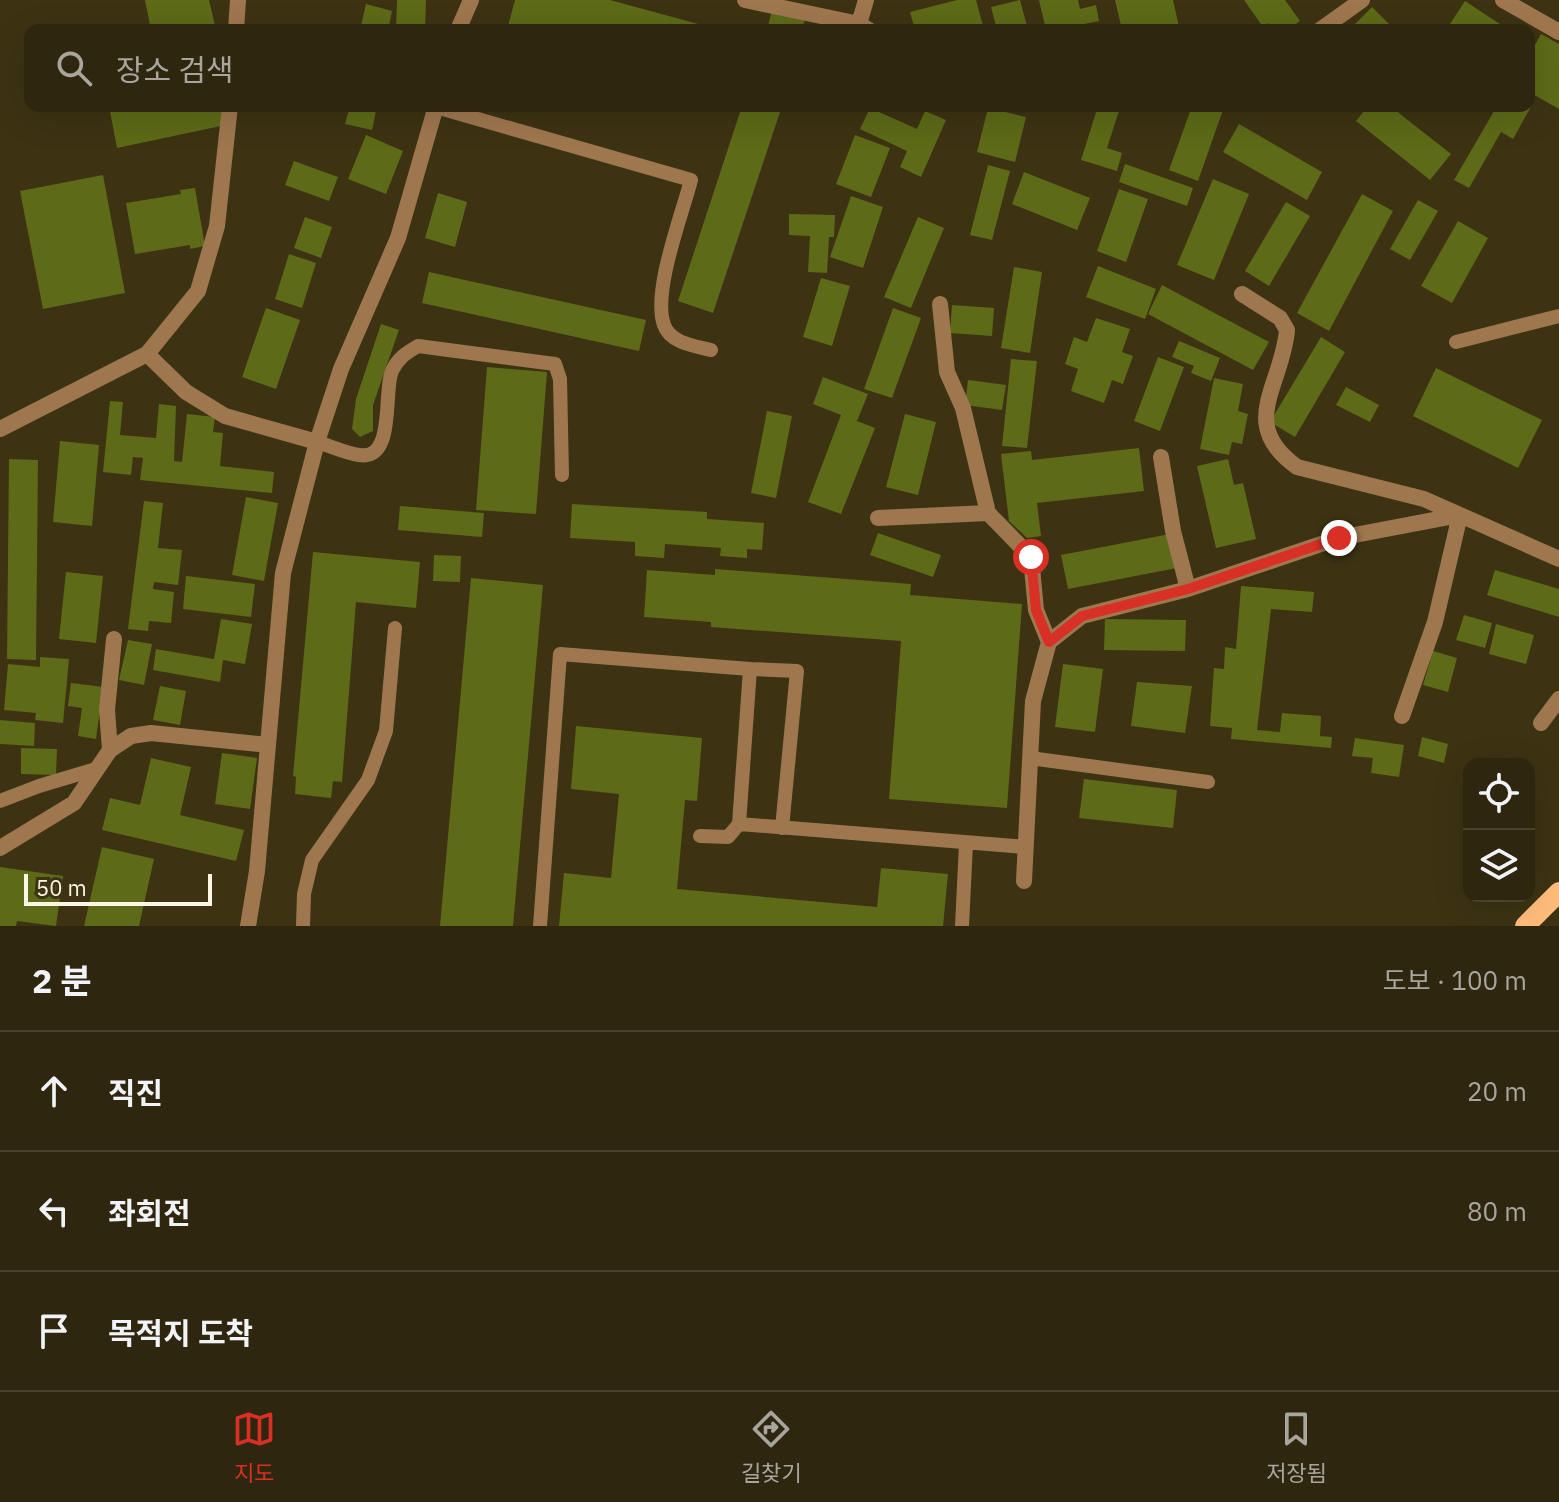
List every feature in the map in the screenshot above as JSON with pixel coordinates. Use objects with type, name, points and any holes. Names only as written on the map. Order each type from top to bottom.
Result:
[{"type":"main road","points":[[1525,926],[1559,892]]},
{"type":"street","points":[[236,24],[238,0]]},
{"type":"street","points":[[461,24],[471,0]]},
{"type":"street","points":[[745,0],[851,24]]},
{"type":"street","points":[[864,24],[866,0]]},
{"type":"street","points":[[1328,24],[1362,0]]},
{"type":"street","points":[[1503,0],[1559,32]]},
{"type":"street","points":[[0,429],[147,354],[198,291],[217,226],[229,112]]},
{"type":"street","points":[[248,926],[283,573],[317,442],[341,369],[398,238],[434,112]]},
{"type":"street","points":[[1242,294],[1280,318],[1287,330],[1264,420],[1268,439],[1281,456],[1297,467],[1424,499],[1559,559]]},
{"type":"street","points":[[940,304],[947,372],[963,408],[988,513],[1031,557],[1036,610],[1049,642]]},
{"type":"street","points":[[147,354],[186,392],[225,416],[317,442]]},
{"type":"street","points":[[1161,457],[1173,531],[1188,589]]},
{"type":"street","points":[[878,518],[988,513]]},
{"type":"street","points":[[1024,881],[1033,701],[1049,642],[1082,616],[1188,589],[1339,538],[1460,515]]},
{"type":"street","points":[[1402,716],[1435,622],[1460,515]]},
{"type":"street","points":[[110,750],[107,710],[114,639]]},
{"type":"street","points":[[1541,723],[1559,699]]},
{"type":"street","points":[[0,848],[74,803],[110,750],[131,736],[151,733],[268,745]]},
{"type":"lane","points":[[457,112],[691,180],[661,296],[664,327],[678,341],[711,350]]},
{"type":"lane","points":[[1456,342],[1559,316]]},
{"type":"lane","points":[[317,442],[362,456],[375,451],[384,439],[390,374],[402,355],[418,346],[555,364],[560,379],[562,475]]},
{"type":"lane","points":[[303,926],[304,894],[312,860],[368,780],[386,731],[395,628]]},
{"type":"lane","points":[[540,926],[560,654],[797,671],[782,828]]},
{"type":"lane","points":[[700,836],[728,837],[739,824],[750,669]]},
{"type":"lane","points":[[1030,758],[1208,782]]},
{"type":"lane","points":[[0,801],[96,769]]},
{"type":"lane","points":[[739,824],[1026,847]]},
{"type":"lane","points":[[962,926],[966,844]]},
{"type":"building","points":[[145,0],[209,0],[215,24],[150,24]]},
{"type":"building","points":[[397,0],[426,0],[425,24],[396,24]]},
{"type":"building","points":[[515,0],[610,0],[698,24],[509,24]]},
{"type":"building","points":[[957,0],[976,0],[982,24],[913,24],[910,12]]},
{"type":"building","points":[[1020,0],[1026,24],[995,24],[991,7]]},
{"type":"building","points":[[1039,0],[1078,0],[1080,9],[1096,5],[1099,21],[1045,24]]},
{"type":"building","points":[[1115,0],[1173,0],[1178,24],[1121,24]]},
{"type":"building","points":[[1244,0],[1285,0],[1300,21],[1296,24],[1261,24]]},
{"type":"building","points":[[1465,1],[1500,24],[1450,24]]},
{"type":"building","points":[[366,4],[392,11],[389,24],[361,24]]},
{"type":"building","points":[[1372,7],[1389,24],[1355,24]]},
{"type":"building","points":[[772,10],[805,19],[804,24],[768,24]]},
{"type":"building","points":[[1541,34],[1559,44],[1559,109],[1535,95],[1535,45]]},
{"type":"building","points":[[110,112],[232,112],[235,123],[117,148]]},
{"type":"building","points":[[348,112],[376,112],[372,130],[345,124]]},
{"type":"building","points":[[740,112],[780,112],[713,313],[678,301]]},
{"type":"building","points":[[868,112],[879,112],[917,129],[925,112],[946,120],[921,177],[900,167],[907,151],[860,129]]},
{"type":"building","points":[[987,112],[1026,117],[1015,162],[977,152]]},
{"type":"building","points":[[1096,112],[1119,112],[1107,148],[1122,153],[1117,171],[1081,160]]},
{"type":"building","points":[[1190,112],[1222,112],[1198,181],[1169,170]]},
{"type":"building","points":[[1363,112],[1398,112],[1451,154],[1430,180],[1356,121]]},
{"type":"building","points":[[1494,112],[1528,112],[1513,139],[1501,132],[1469,188],[1454,180]]},
{"type":"building","points":[[1239,124],[1322,172],[1307,200],[1223,152]]},
{"type":"building","points":[[366,135],[403,151],[386,194],[348,179]]},
{"type":"building","points":[[855,135],[890,148],[871,197],[836,184]]},
{"type":"building","points":[[294,161],[338,177],[329,201],[285,185]]},
{"type":"building","points":[[1125,164],[1193,188],[1187,206],[1119,182]]},
{"type":"building","points":[[988,165],[1010,171],[992,240],[970,235]]},
{"type":"building","points":[[1024,172],[1090,198],[1077,230],[1012,204]]},
{"type":"building","points":[[103,175],[125,293],[43,309],[20,191]]},
{"type":"building","points":[[1213,179],[1249,194],[1214,280],[1177,265]]},
{"type":"building","points":[[195,188],[205,246],[190,249],[190,245],[135,254],[126,203],[181,194],[180,190]]},
{"type":"building","points":[[1119,189],[1148,199],[1126,262],[1097,251]]},
{"type":"building","points":[[438,193],[467,202],[455,247],[425,238]]},
{"type":"building","points":[[1362,194],[1393,211],[1329,331],[1297,313]]},
{"type":"building","points":[[851,196],[883,207],[863,268],[830,257]]},
{"type":"building","points":[[1418,200],[1438,211],[1410,260],[1390,249]]},
{"type":"building","points":[[1286,202],[1310,216],[1269,286],[1245,271]]},
{"type":"building","points":[[789,214],[835,215],[834,237],[829,237],[827,273],[808,272],[810,236],[789,235]]},
{"type":"building","points":[[305,217],[332,227],[321,258],[294,248]]},
{"type":"building","points":[[918,217],[944,228],[911,308],[884,297]]},
{"type":"building","points":[[1458,221],[1488,238],[1452,303],[1421,286]]},
{"type":"building","points":[[289,254],[316,263],[302,308],[275,299]]},
{"type":"building","points":[[1098,266],[1156,289],[1145,319],[1086,297]]},
{"type":"building","points":[[1014,267],[1042,272],[1030,353],[1001,348]]},
{"type":"building","points":[[429,272],[646,320],[639,351],[422,303]]},
{"type":"building","points":[[821,278],[850,286],[832,346],[803,337]]},
{"type":"building","points":[[1162,285],[1269,342],[1253,370],[1148,314]]},
{"type":"building","points":[[952,305],[994,308],[992,336],[950,333]]},
{"type":"building","points":[[266,308],[300,320],[276,389],[242,377]]},
{"type":"building","points":[[893,308],[921,318],[892,398],[864,389]]},
{"type":"building","points":[[1096,318],[1130,329],[1122,352],[1133,356],[1123,384],[1112,380],[1104,403],[1071,391],[1078,369],[1065,364],[1074,337],[1087,342]]},
{"type":"building","points":[[381,324],[399,330],[373,405],[373,431],[360,437],[352,429],[356,399]]},
{"type":"building","points":[[1321,337],[1345,352],[1295,437],[1270,422]]},
{"type":"building","points":[[1179,341],[1220,358],[1211,381],[1191,373],[1194,366],[1172,357]]},
{"type":"building","points":[[1158,357],[1184,367],[1160,431],[1134,421]]},
{"type":"building","points":[[1011,359],[1037,361],[1027,448],[1002,446]]},
{"type":"building","points":[[487,367],[547,372],[536,514],[476,510]]},
{"type":"building","points":[[1436,368],[1542,420],[1518,468],[1413,416]]},
{"type":"building","points":[[823,377],[868,394],[857,421],[875,428],[841,514],[808,502],[841,415],[813,404]]},
{"type":"building","points":[[1214,378],[1243,384],[1238,411],[1248,414],[1242,444],[1232,442],[1229,455],[1200,449]]},
{"type":"building","points":[[968,380],[1006,385],[1002,410],[965,405]]},
{"type":"building","points":[[1346,387],[1379,405],[1370,422],[1336,405]]},
{"type":"building","points":[[110,401],[123,402],[120,435],[156,438],[159,404],[176,406],[174,461],[182,462],[187,414],[215,417],[213,432],[223,433],[220,466],[274,472],[272,493],[140,480],[143,458],[133,457],[131,475],[103,472]]},
{"type":"building","points":[[767,411],[792,416],[776,498],[751,493]]},
{"type":"building","points":[[905,414],[936,422],[918,495],[886,487]]},
{"type":"building","points":[[60,441],[99,445],[92,526],[53,522]]},
{"type":"building","points":[[1139,448],[1144,491],[1037,503],[1041,536],[1027,538],[1009,521],[1001,454],[1031,451],[1032,460]]},
{"type":"building","points":[[9,459],[38,460],[36,660],[7,659]]},
{"type":"building","points":[[1228,459],[1234,485],[1243,483],[1256,539],[1216,548],[1197,466]]},
{"type":"building","points":[[246,497],[278,503],[264,581],[232,575]]},
{"type":"building","points":[[144,501],[163,503],[158,548],[182,550],[178,585],[154,582],[153,589],[174,592],[171,623],[149,621],[148,631],[128,629]]},
{"type":"building","points":[[572,504],[707,512],[707,519],[764,523],[762,550],[747,549],[747,558],[720,556],[721,548],[665,544],[664,558],[635,556],[635,542],[570,538]]},
{"type":"building","points":[[400,506],[484,513],[482,537],[398,530]]},
{"type":"building","points":[[878,533],[941,555],[933,577],[870,555]]},
{"type":"building","points":[[1170,534],[1177,568],[1068,589],[1061,555]]},
{"type":"building","points":[[313,552],[420,562],[416,608],[356,602],[342,782],[333,781],[331,798],[295,794],[296,777],[293,776]]},
{"type":"building","points":[[434,555],[461,556],[460,582],[433,581]]},
{"type":"building","points":[[715,569],[911,584],[910,595],[1022,604],[1007,808],[889,799],[901,641],[711,627],[711,622],[644,617],[647,570],[715,575]]},
{"type":"building","points":[[1495,570],[1559,589],[1559,617],[1487,595]]},
{"type":"building","points":[[66,572],[103,576],[96,643],[59,639]]},
{"type":"building","points":[[186,576],[255,584],[251,617],[183,609]]},
{"type":"building","points":[[471,578],[543,585],[513,926],[440,926]]},
{"type":"building","points":[[1241,586],[1314,592],[1312,612],[1271,609],[1257,730],[1280,732],[1282,713],[1321,716],[1320,736],[1332,737],[1331,748],[1231,739],[1232,728],[1210,726],[1214,668],[1224,669],[1225,647],[1236,649]]},
{"type":"building","points":[[1464,615],[1492,623],[1485,648],[1456,640]]},
{"type":"building","points":[[221,619],[252,624],[245,664],[223,660],[220,682],[153,670],[156,649],[214,659]]},
{"type":"building","points":[[1105,619],[1186,620],[1185,651],[1104,650]]},
{"type":"building","points":[[1496,624],[1534,635],[1526,664],[1489,654]]},
{"type":"building","points":[[128,640],[152,644],[144,685],[119,680]]},
{"type":"building","points":[[1433,651],[1457,658],[1448,692],[1423,685]]},
{"type":"building","points":[[40,657],[69,659],[63,723],[35,720],[36,713],[4,710],[8,664],[40,667]]},
{"type":"building","points":[[1063,664],[1103,669],[1095,732],[1055,727]]},
{"type":"building","points":[[1137,682],[1192,686],[1185,733],[1131,726]]},
{"type":"building","points":[[71,683],[103,687],[96,739],[78,736],[82,708],[68,706]]},
{"type":"building","points":[[160,686],[186,691],[180,725],[153,720]]},
{"type":"building","points":[[0,720],[35,723],[34,746],[0,744]]},
{"type":"building","points":[[576,726],[702,738],[697,801],[685,800],[677,889],[877,907],[881,868],[948,874],[943,926],[559,926],[564,873],[611,878],[619,794],[571,789]]},
{"type":"building","points":[[1422,737],[1448,744],[1444,763],[1418,756]]},
{"type":"building","points":[[1355,738],[1404,745],[1399,777],[1371,773],[1373,758],[1352,756]]},
{"type":"building","points":[[21,748],[57,749],[56,775],[21,774]]},
{"type":"building","points":[[222,753],[257,758],[250,809],[215,804]]},
{"type":"building","points":[[151,758],[191,767],[180,815],[244,830],[236,861],[102,830],[110,798],[140,805]]},
{"type":"building","points":[[1084,779],[1177,790],[1173,828],[1079,818]]},
{"type":"building","points":[[102,847],[154,859],[139,926],[84,926]]},
{"type":"building","points":[[0,867],[63,876],[56,926],[17,921],[16,926],[0,926]]},
{"type":"route","points":[[1031,557],[1036,610],[1049,642],[1082,616],[1188,589],[1339,538]]}]
